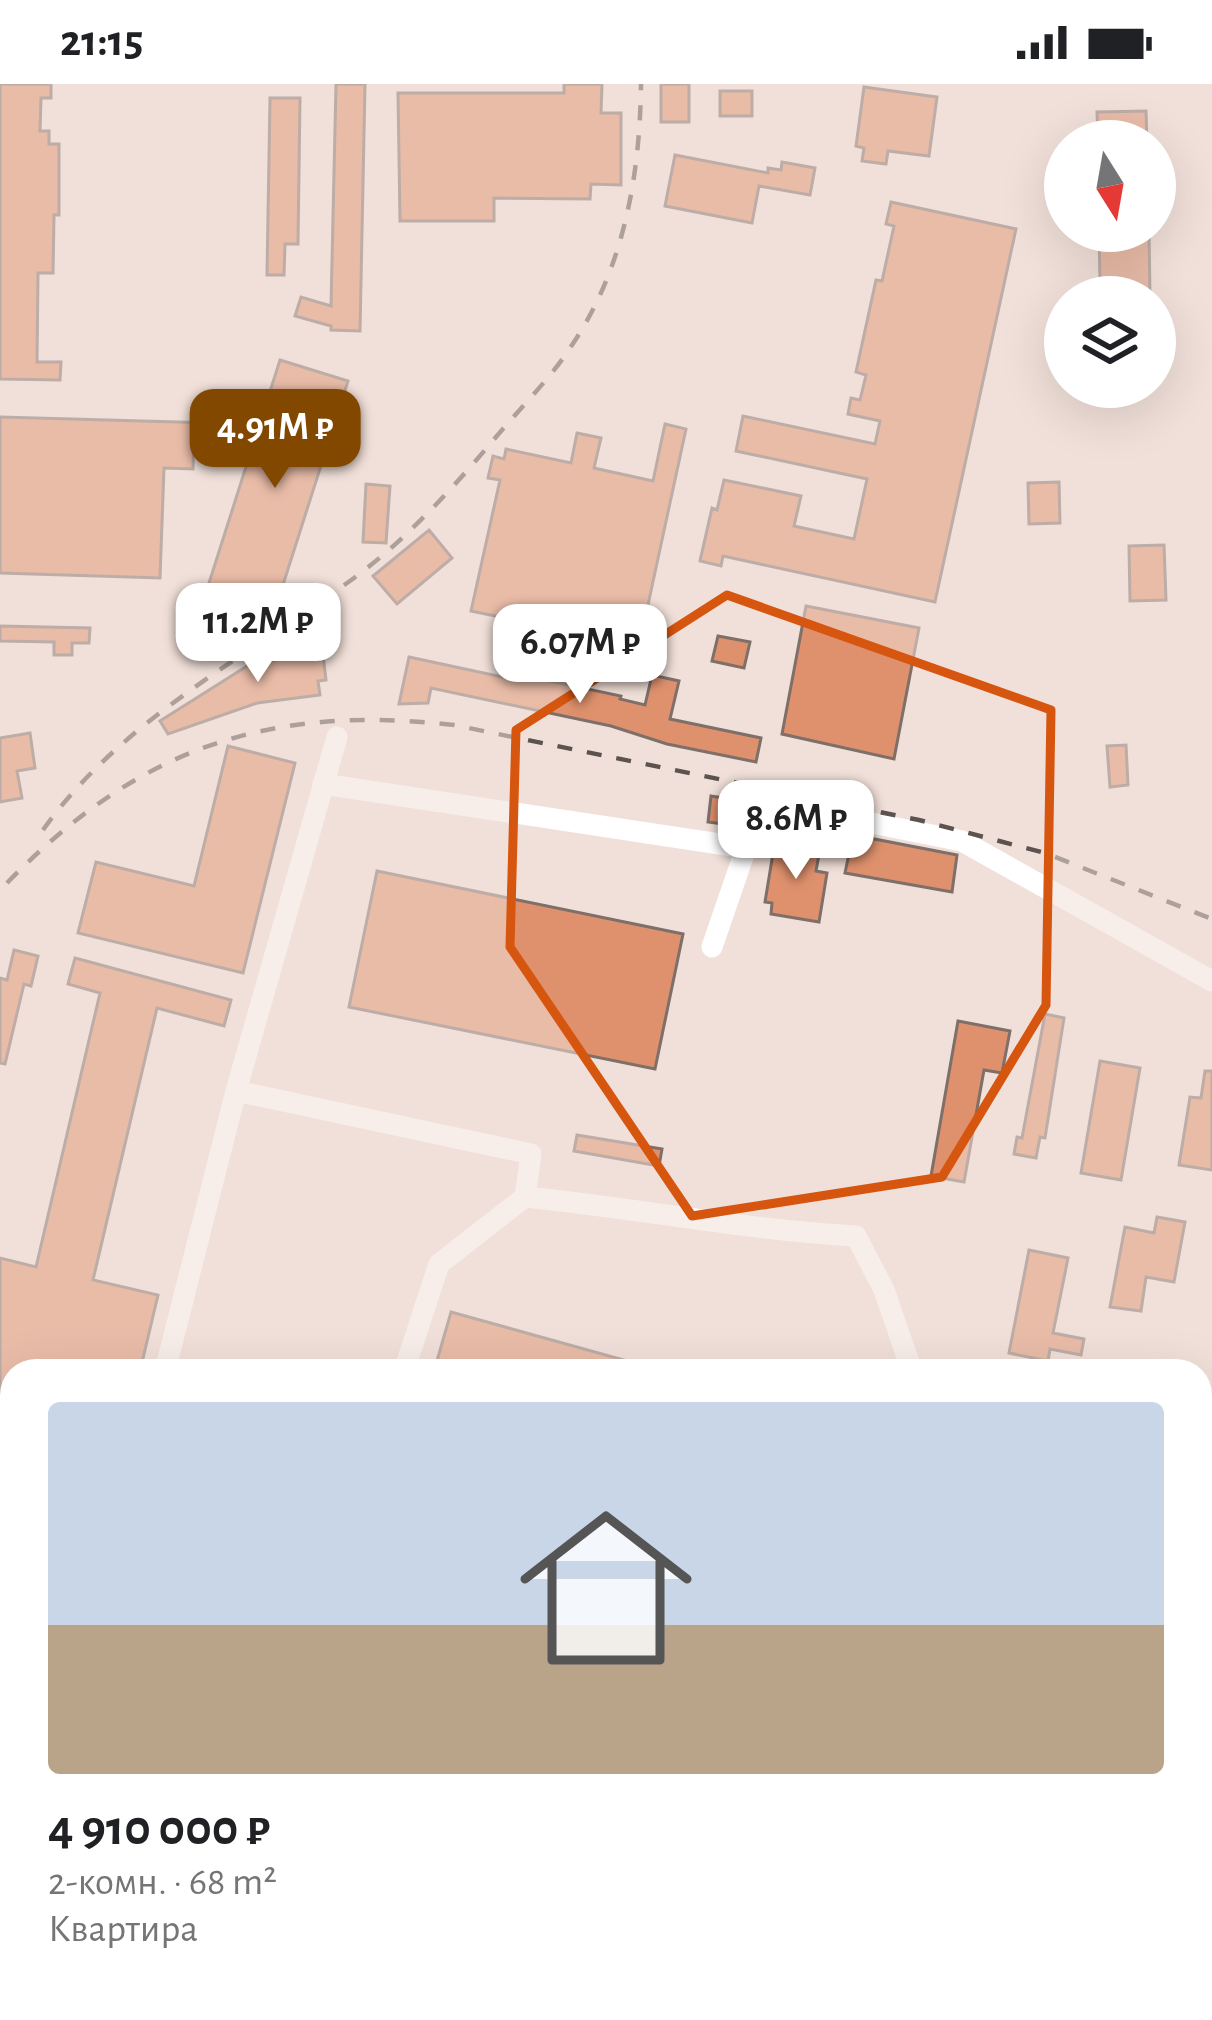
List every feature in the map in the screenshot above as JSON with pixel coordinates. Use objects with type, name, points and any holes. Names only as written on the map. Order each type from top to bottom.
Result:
[{"type":"lane","points":[[168,1359],[236,1091],[337,737]]},
{"type":"lane","points":[[323,784],[746,848],[712,947]]},
{"type":"lane","points":[[857,820],[962,841],[1153,960],[1212,982]]},
{"type":"lane","points":[[236,1091],[531,1154],[525,1196],[439,1264],[408,1359]]},
{"type":"lane","points":[[525,1196],[775,1232],[856,1236],[884,1290],[908,1359]]},
{"type":"highlighted area","points":[[727,595],[1051,710],[1046,1005],[942,1177],[692,1216],[510,947],[516,730]]},
{"type":"building","points":[[0,84],[51,84],[51,98],[41,98],[40,131],[49,131],[49,144],[59,144],[59,215],[54,215],[53,273],[38,273],[37,362],[61,362],[60,380],[0,379]]},
{"type":"building","points":[[336,84],[365,84],[360,331],[331,330],[331,326],[295,316],[301,297],[331,306]]},
{"type":"building","points":[[564,84],[602,84],[601,113],[621,113],[621,185],[591,184],[590,199],[494,198],[494,221],[400,221],[398,93],[564,93]]},
{"type":"building","points":[[661,84],[689,84],[689,122],[661,122]]},
{"type":"building","points":[[864,87],[937,97],[929,156],[888,151],[886,164],[862,161],[864,148],[856,146]]},
{"type":"building","points":[[720,91],[752,91],[752,116],[720,116]]},
{"type":"building","points":[[270,98],[300,98],[298,244],[285,244],[284,275],[267,275]]},
{"type":"building","points":[[1146,111],[1146,120],[1097,120],[1097,112]]},
{"type":"building","points":[[675,155],[768,173],[768,168],[781,170],[782,162],[815,168],[810,195],[759,186],[752,223],[665,206]]},
{"type":"building","points":[[891,202],[1016,229],[935,602],[723,556],[721,566],[700,561],[724,480],[801,496],[794,526],[854,539],[867,479],[736,451],[743,416],[875,444],[880,421],[848,414],[851,398],[860,400],[866,375],[856,372],[876,280],[882,281],[894,226],[886,224]]},
{"type":"building","points":[[1099,252],[1149,252],[1150,276],[1100,276]]},
{"type":"building","points":[[280,360],[348,381],[274,613],[256,607],[252,620],[202,605]]},
{"type":"building","points":[[0,417],[213,423],[213,441],[194,440],[193,469],[164,468],[160,578],[0,573]]},
{"type":"building","points":[[665,424],[686,429],[641,637],[581,625],[575,652],[550,646],[554,628],[471,611],[500,480],[488,478],[493,456],[504,459],[506,449],[571,463],[577,433],[601,438],[594,468],[653,481]]},
{"type":"building","points":[[1059,482],[1060,523],[1029,524],[1028,483]]},
{"type":"building","points":[[366,484],[390,486],[386,543],[363,542]]},
{"type":"building","points":[[429,530],[452,558],[397,604],[373,576]]},
{"type":"building","points":[[1164,545],[1166,600],[1130,601],[1129,546]]},
{"type":"building","points":[[806,606],[919,628],[894,759],[782,734]]},
{"type":"building","points":[[0,626],[90,628],[89,643],[72,643],[72,655],[54,655],[54,642],[0,641]]},
{"type":"building","points":[[718,636],[750,642],[744,668],[712,661]]},
{"type":"building","points":[[321,638],[326,680],[318,681],[320,695],[257,703],[168,734],[160,721],[252,663],[282,659],[280,643]]},
{"type":"building","points":[[409,657],[507,678],[508,672],[645,705],[652,675],[679,681],[670,719],[761,738],[756,762],[431,688],[428,703],[399,704]]},
{"type":"building","points":[[30,733],[35,768],[17,771],[22,798],[0,802],[0,738]]},
{"type":"building","points":[[1126,745],[1128,785],[1110,787],[1107,746]]},
{"type":"building","points":[[228,746],[295,763],[243,973],[78,933],[96,862],[194,886]]},
{"type":"building","points":[[711,796],[748,802],[745,827],[708,822]]},
{"type":"building","points":[[832,824],[854,835],[957,855],[952,892],[845,873],[851,844],[829,840]]},
{"type":"building","points":[[775,841],[820,849],[816,871],[827,873],[819,922],[771,914],[772,903],[765,902]]},
{"type":"building","points":[[377,871],[683,934],[655,1069],[349,1007]]},
{"type":"building","points":[[14,950],[38,956],[31,986],[24,984],[5,1064],[0,1063],[0,978],[7,980]]},
{"type":"building","points":[[75,958],[231,1000],[224,1026],[157,1008],[93,1280],[158,1295],[143,1359],[0,1359],[0,1258],[36,1267],[100,993],[68,984]]},
{"type":"building","points":[[1045,1014],[1064,1018],[1045,1138],[1040,1137],[1036,1158],[1014,1154],[1017,1137],[1022,1138]]},
{"type":"building","points":[[958,1021],[1010,1031],[1002,1073],[984,1070],[964,1182],[931,1176]]},
{"type":"building","points":[[1100,1061],[1140,1068],[1121,1180],[1081,1173]]},
{"type":"building","points":[[1205,1071],[1212,1071],[1212,1170],[1179,1165],[1190,1097],[1201,1098]]},
{"type":"building","points":[[577,1135],[662,1149],[659,1166],[574,1151]]},
{"type":"building","points":[[1157,1217],[1185,1222],[1174,1282],[1146,1277],[1141,1311],[1110,1307],[1125,1227],[1154,1233]]},
{"type":"building","points":[[1029,1250],[1068,1258],[1053,1333],[1084,1339],[1081,1355],[1050,1349],[1048,1359],[1038,1359],[1009,1353]]},
{"type":"building","points":[[451,1312],[620,1359],[437,1359]]},
{"type":"railway","points":[[43,830],[74,791],[148,722],[393,547],[555,369],[605,285],[626,220],[641,84]]},
{"type":"railway","points":[[7,883],[106,798],[157,768],[265,730],[387,720],[454,725],[919,820],[1045,853],[1212,919]]}]
